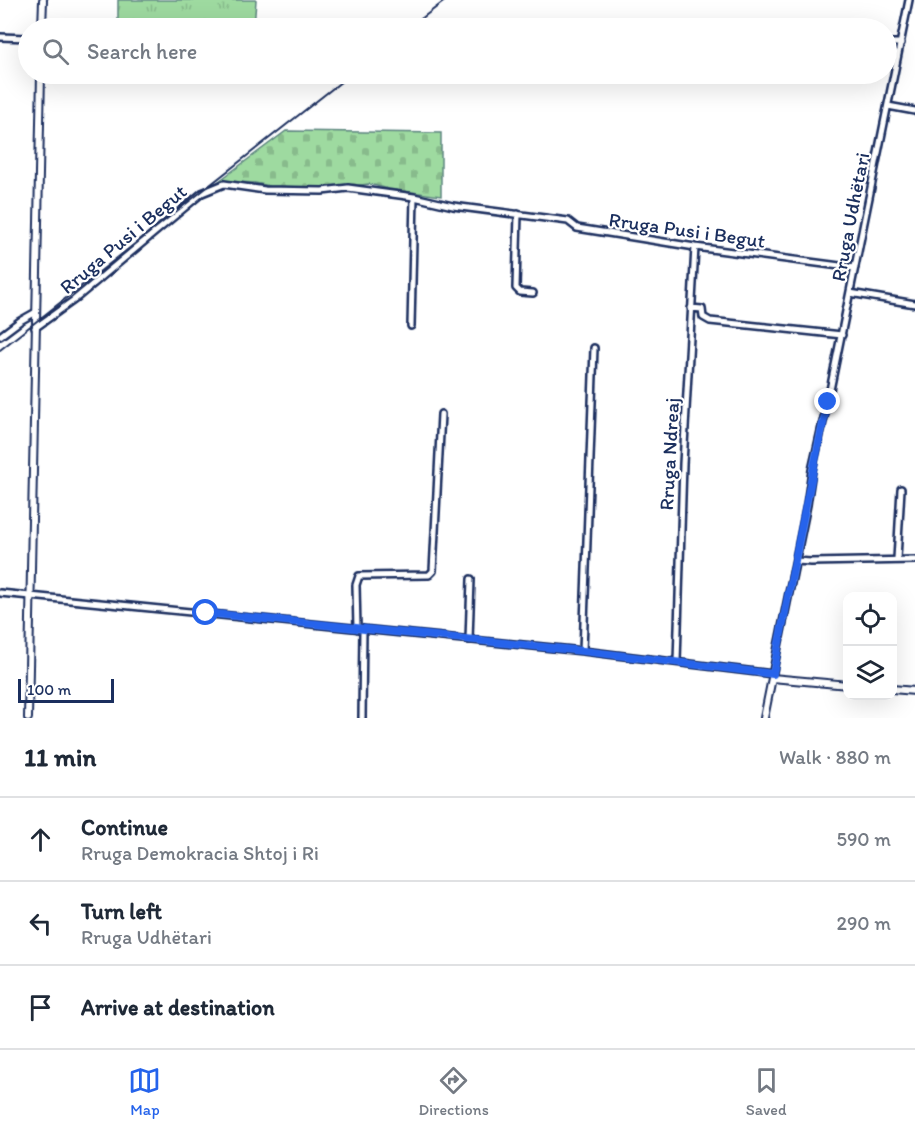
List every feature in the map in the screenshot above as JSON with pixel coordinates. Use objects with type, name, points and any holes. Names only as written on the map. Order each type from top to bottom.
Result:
[{"type":"street","points":[[42,18],[43,0]]},
{"type":"street","name":"Rruga Udhëtari","points":[[897,62],[909,0]]},
{"type":"street","points":[[0,37],[18,38]]},
{"type":"street","points":[[28,718],[41,84]]},
{"type":"street","name":"Rruga Udhëtari","points":[[772,676],[812,470],[893,84]]},
{"type":"street","points":[[888,106],[915,111]]},
{"type":"street","name":"Rruga Pusi i Begut","points":[[35,325],[74,300],[202,193],[224,184],[266,190],[348,188],[414,197],[453,206],[567,221],[577,228],[694,247],[855,268]]},
{"type":"street","points":[[411,326],[414,197]]},
{"type":"street","points":[[518,214],[516,288],[520,292],[534,293]]},
{"type":"street","name":"Rruga Ndreaj","points":[[677,662],[683,464],[694,247]]},
{"type":"street","points":[[850,293],[915,304]]},
{"type":"street","points":[[691,308],[702,309],[706,320],[842,335]]},
{"type":"street","points":[[0,336],[36,312]]},
{"type":"street","points":[[583,651],[594,348]]},
{"type":"street","points":[[362,718],[360,629],[356,585],[360,576],[421,576],[429,575],[433,571],[441,414]]},
{"type":"street","points":[[897,559],[901,489]]},
{"type":"street","points":[[796,561],[915,560]]},
{"type":"street","points":[[469,640],[471,579]]},
{"type":"street","points":[[0,593],[583,651],[843,684]]},
{"type":"street","points":[[764,718],[772,676]]},
{"type":"street","points":[[897,690],[915,692]]},
{"type":"green space","points":[[118,0],[256,0],[255,18],[118,18]]},
{"type":"green space","points":[[286,131],[441,133],[441,196],[369,184],[333,188],[270,186],[219,181]]},
{"type":"railway","points":[[422,18],[446,0]]},
{"type":"railway","points":[[0,350],[338,84]]},
{"type":"route","points":[[206,613],[583,651],[773,674],[812,470],[828,402]]}]
